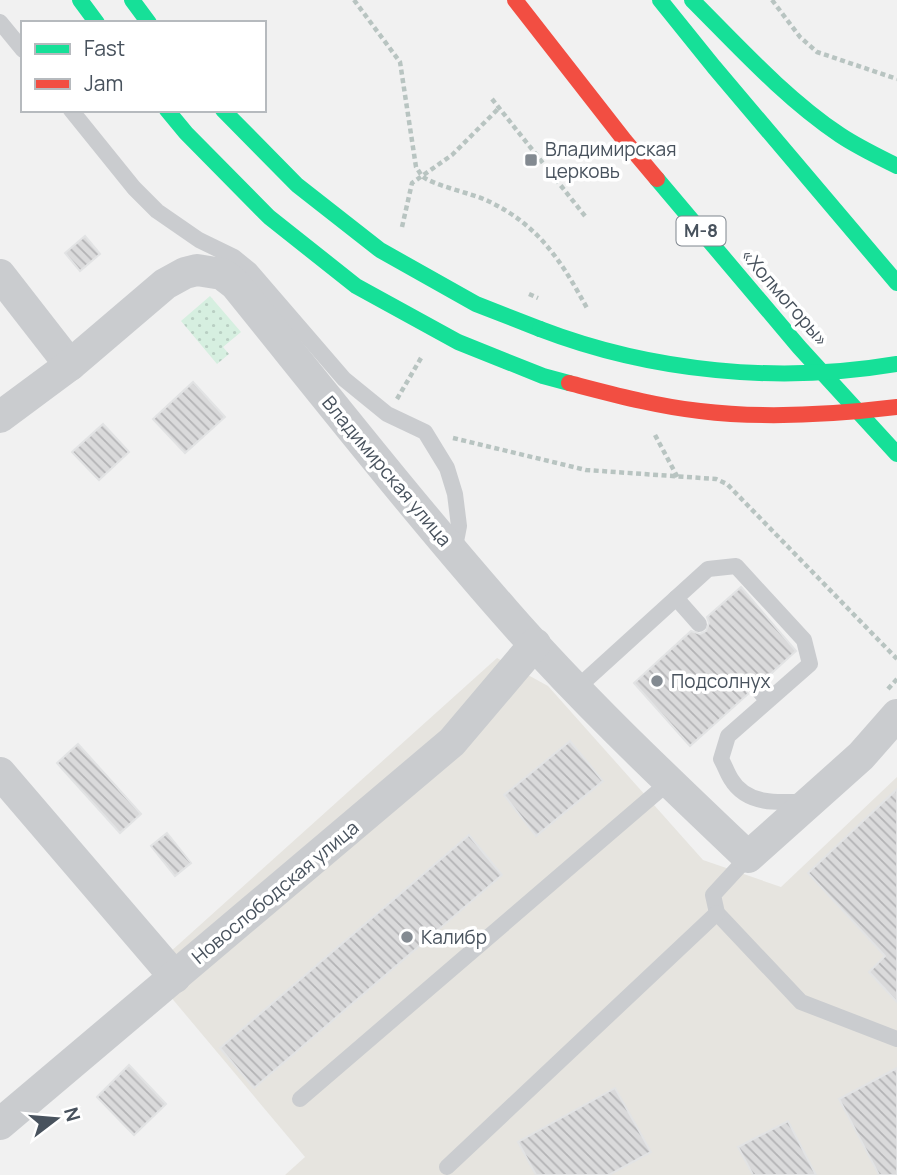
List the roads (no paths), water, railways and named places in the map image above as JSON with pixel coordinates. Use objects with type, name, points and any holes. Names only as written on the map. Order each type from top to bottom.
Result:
[{"type":"main road","points":[[80,0],[96,21]]},
{"type":"main road","points":[[132,0],[148,21]]},
{"type":"main road","name":"«Холмогоры»","points":[[515,0],[625,141],[894,453]]},
{"type":"main road","points":[[660,0],[897,283]]},
{"type":"main road","points":[[692,0],[774,82],[817,118],[854,144],[897,166]]},
{"type":"main road","points":[[169,112],[269,217],[356,286],[458,342],[542,376],[622,397],[699,411],[774,416],[847,414],[897,407]]},
{"type":"main road","points":[[225,112],[297,185],[380,250],[476,304],[555,335],[631,356],[704,369],[775,374],[844,371],[897,364]]},
{"type":"street","name":"Владимирская улица","points":[[0,417],[70,365],[165,284],[197,270],[222,274],[235,284],[361,442],[506,613],[626,741],[748,858]]},
{"type":"street","points":[[0,275],[70,365]]},
{"type":"street","name":"Новослободская улица","points":[[0,1124],[452,742],[535,644]]},
{"type":"street","points":[[748,858],[861,756],[897,715]]},
{"type":"street","points":[[0,773],[174,977]]},
{"type":"lane","points":[[0,22],[21,48]]},
{"type":"lane","points":[[73,112],[134,188],[157,211],[199,240],[242,263],[344,379],[387,414],[425,432],[447,468],[455,494],[459,526],[454,552]]},
{"type":"lane","points":[[577,688],[708,569],[736,566],[804,640],[810,664],[728,736],[722,759],[732,782],[748,796],[773,803],[813,801]]},
{"type":"lane","points":[[676,598],[699,624]]},
{"type":"lane","points":[[755,687],[767,700]]},
{"type":"lane","points":[[300,1099],[669,782]]},
{"type":"lane","points":[[748,858],[713,895],[717,913],[801,1002],[897,1039]]},
{"type":"lane","points":[[447,1167],[717,913]]},
{"type":"place","name":"Владимирская церковь","points":[[531,160]]},
{"type":"place","name":"Подсолнух","points":[[657,681]]},
{"type":"place","name":"Калибр","points":[[407,937]]}]
